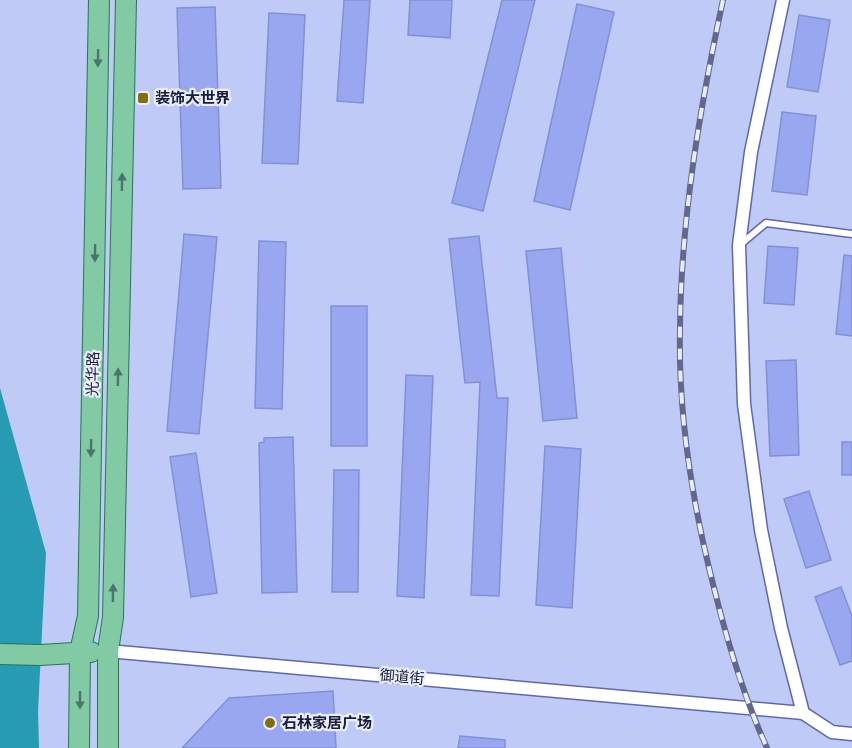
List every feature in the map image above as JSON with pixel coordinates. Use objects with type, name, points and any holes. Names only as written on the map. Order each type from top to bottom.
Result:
[{"type":"main road","name":"光华路","points":[[79,748],[80,652],[88,616],[99,0]]},
{"type":"main road","name":"光华路","points":[[108,748],[108,651],[113,617],[126,0]]},
{"type":"main road","points":[[0,654],[40,656],[108,651]]},
{"type":"street","points":[[783,0],[751,152],[739,245],[744,404],[761,530],[803,713],[832,732],[852,734]]},
{"type":"street","name":"御道街","points":[[108,651],[803,713]]},
{"type":"lane","points":[[739,245],[766,223],[852,234]]},
{"type":"shaded area","points":[[0,388],[46,553],[38,711],[39,748],[0,748]]},
{"type":"building","points":[[344,0],[370,0],[363,103],[337,101]]},
{"type":"building","points":[[410,0],[452,0],[450,38],[408,35]]},
{"type":"building","points":[[502,0],[535,0],[483,211],[452,203]]},
{"type":"building","points":[[577,4],[614,12],[570,210],[534,201]]},
{"type":"building","points":[[215,7],[221,188],[183,189],[177,8]]},
{"type":"building","points":[[269,13],[305,15],[298,164],[262,163]]},
{"type":"building","points":[[799,15],[830,20],[818,92],[787,87]]},
{"type":"building","points":[[782,112],[816,116],[807,195],[772,191]]},
{"type":"building","points":[[184,234],[217,237],[199,434],[167,431]]},
{"type":"building","points":[[479,236],[497,398],[508,398],[499,596],[471,595],[480,382],[465,383],[449,239]]},
{"type":"building","points":[[259,241],[286,242],[282,409],[255,408]]},
{"type":"building","points":[[768,246],[798,248],[794,305],[764,303]]},
{"type":"building","points":[[561,248],[577,418],[543,421],[526,251]]},
{"type":"building","points":[[844,255],[852,256],[852,336],[836,334]]},
{"type":"building","points":[[331,306],[367,306],[367,446],[331,446]]},
{"type":"building","points":[[796,360],[799,455],[770,456],[766,361]]},
{"type":"building","points":[[406,375],[433,376],[424,598],[397,596]]},
{"type":"building","points":[[293,437],[297,592],[262,593],[259,443],[264,442],[264,438]]},
{"type":"building","points":[[842,442],[852,442],[852,475],[842,475]]},
{"type":"building","points":[[545,446],[581,449],[572,608],[536,605]]},
{"type":"building","points":[[196,453],[217,593],[191,597],[170,457]]},
{"type":"building","points":[[334,470],[359,470],[358,592],[332,592]]},
{"type":"building","points":[[809,491],[831,560],[806,568],[784,499]]},
{"type":"building","points":[[841,587],[852,616],[852,661],[840,665],[815,597]]},
{"type":"building","name":"石林家居广场","points":[[333,691],[336,748],[182,748],[229,698]]},
{"type":"building","points":[[460,736],[505,740],[505,748],[458,748]]},
{"type":"railway","points":[[723,0],[707,81],[688,204],[681,287],[681,393],[693,489],[713,584],[736,667],[767,748]]},
{"type":"place","name":"装饰大世界","points":[[143,98]]},
{"type":"place","name":"石林家居广场","points":[[270,723]]}]
